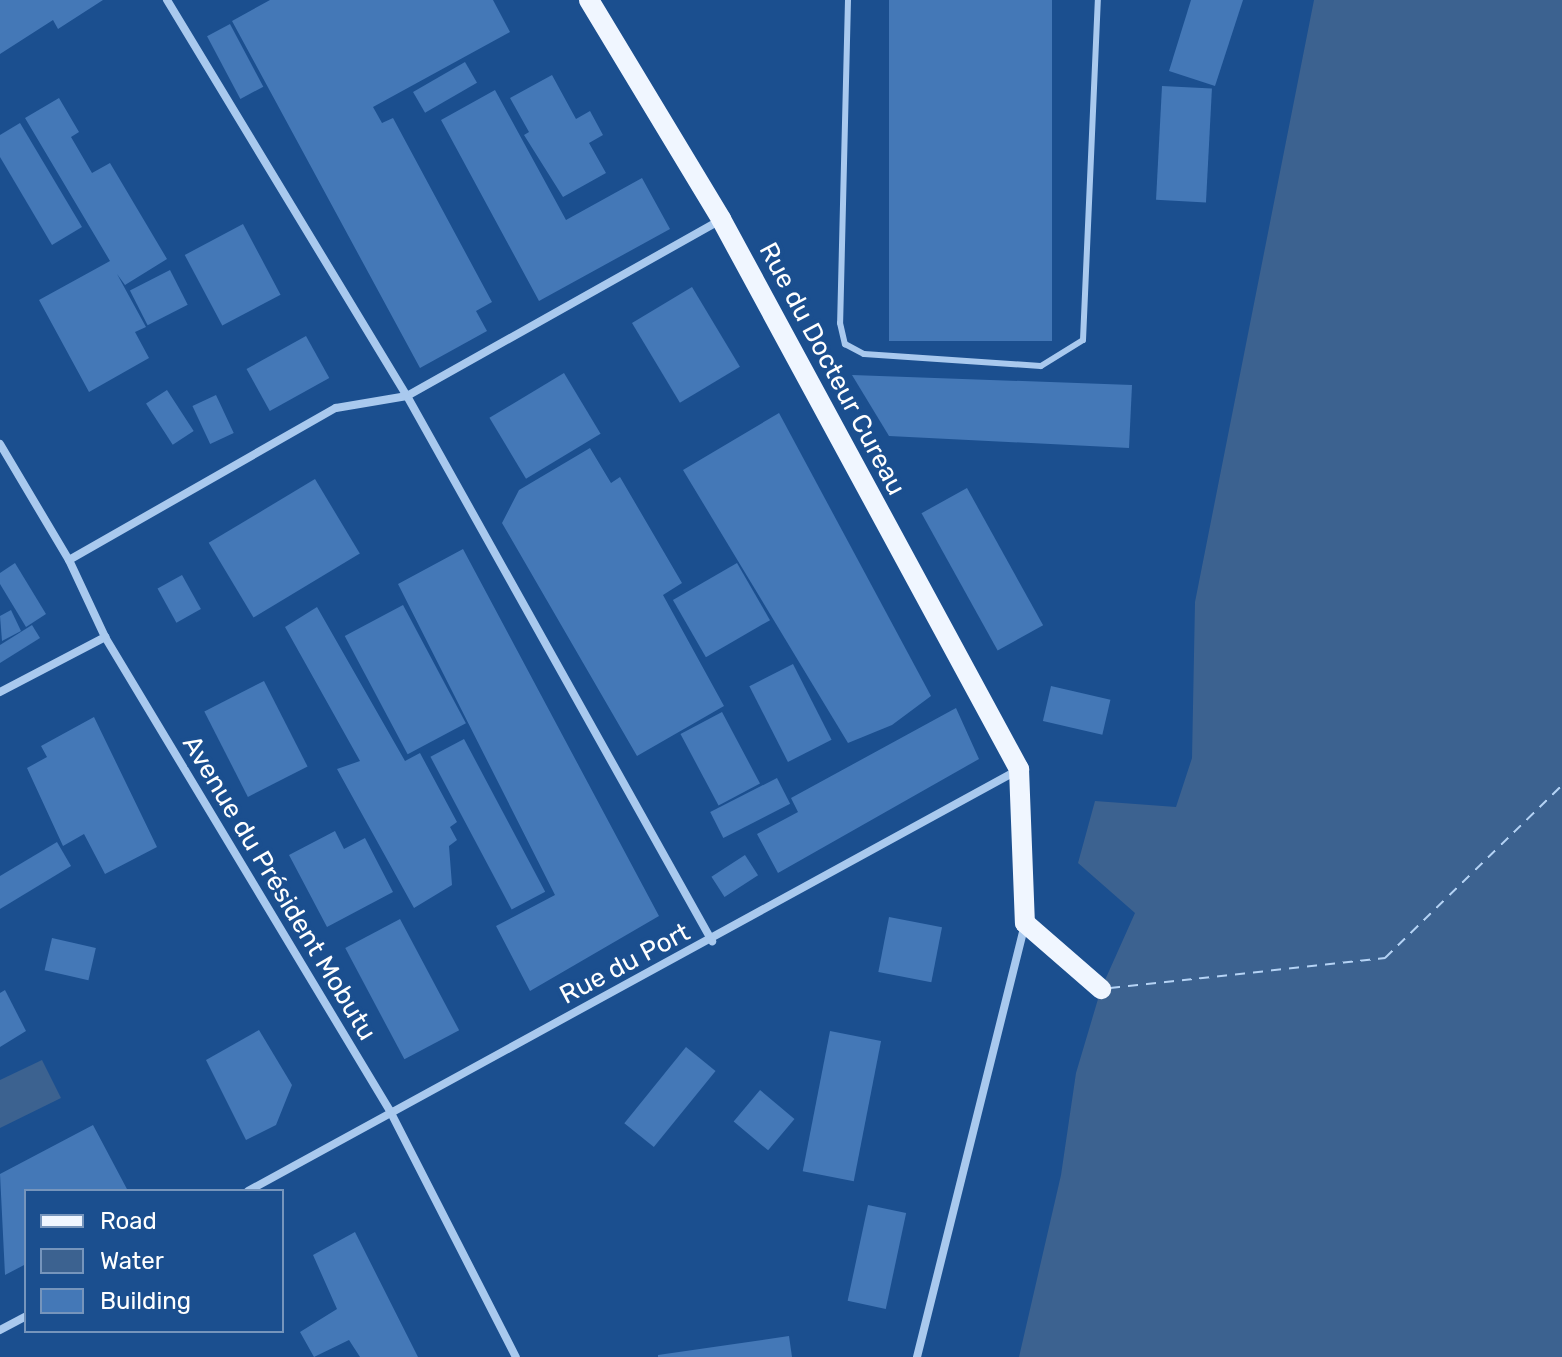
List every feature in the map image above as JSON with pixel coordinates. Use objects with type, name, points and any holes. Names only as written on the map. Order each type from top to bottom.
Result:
[{"type":"main road","name":"Rue du Docteur Cureau","points":[[589,0],[721,219],[1019,769]]},
{"type":"main road","points":[[1019,769],[1025,923],[1101,989]]},
{"type":"street","points":[[167,0],[407,396],[712,941]]},
{"type":"street","points":[[69,560],[336,408],[407,396],[721,219]]},
{"type":"street","name":"Avenue du Président Mobutu","points":[[0,444],[69,560],[105,637],[390,1111],[516,1357]]},
{"type":"street","points":[[0,692],[105,637]]},
{"type":"street","name":"Rue du Port","points":[[252,1189],[390,1111],[712,941],[1019,769]]},
{"type":"street","points":[[917,1357],[1025,923]]},
{"type":"street","points":[[0,1330],[24,1317]]},
{"type":"lane","points":[[848,0],[840,323],[845,344],[864,354],[1041,366],[1083,340],[1098,0]]},
{"type":"water","points":[[1314,0],[1562,0],[1562,1357],[1019,1357],[1061,1175],[1076,1073],[1101,989],[1135,913],[1078,863],[1095,801],[1176,807],[1192,758],[1195,602]]},
{"type":"water","points":[[42,1060],[61,1098],[0,1128],[0,1080]]},
{"type":"building","points":[[0,0],[103,0],[58,29],[53,20],[0,54]]},
{"type":"building","points":[[270,0],[493,0],[510,32],[373,107],[382,123],[393,118],[492,302],[476,311],[487,331],[420,368],[232,21]]},
{"type":"building","points":[[889,0],[1052,0],[1052,341],[889,341]]},
{"type":"building","points":[[1191,0],[1243,0],[1215,86],[1169,71]]},
{"type":"building","points":[[230,24],[263,87],[240,99],[207,36]]},
{"type":"building","points":[[465,62],[477,83],[425,113],[413,92]]},
{"type":"building","points":[[552,75],[576,119],[590,111],[603,135],[589,143],[606,173],[563,197],[524,135],[529,132],[510,98]]},
{"type":"building","points":[[1162,86],[1212,89],[1206,202],[1156,200]]},
{"type":"building","points":[[495,90],[566,220],[642,178],[670,229],[539,301],[441,120]]},
{"type":"building","points":[[59,98],[79,132],[71,137],[92,173],[110,163],[167,259],[125,285],[117,274],[146,327],[135,332],[149,358],[89,392],[39,300],[110,261],[25,118]]},
{"type":"building","points":[[20,123],[82,227],[52,245],[0,157],[0,135]]},
{"type":"building","points":[[243,224],[281,295],[222,326],[185,255]]},
{"type":"building","points":[[170,270],[188,305],[148,325],[130,290]]},
{"type":"building","points":[[692,287],[740,367],[680,403],[632,323]]},
{"type":"building","points":[[306,336],[329,378],[270,411],[247,369]]},
{"type":"building","points":[[564,373],[601,434],[526,479],[489,418]]},
{"type":"building","points":[[852,375],[1132,385],[1129,448],[889,436]]},
{"type":"building","points":[[167,390],[194,431],[173,445],[146,404]]},
{"type":"building","points":[[216,395],[234,433],[210,444],[192,406]]},
{"type":"building","points":[[779,413],[931,696],[892,725],[848,743],[683,470]]},
{"type":"building","points":[[590,448],[611,483],[620,477],[682,583],[663,595],[724,706],[637,756],[502,523],[519,490]]},
{"type":"building","points":[[315,479],[360,554],[254,617],[209,543]]},
{"type":"building","points":[[967,488],[1043,625],[998,651],[922,513]]},
{"type":"building","points":[[463,549],[659,916],[530,991],[496,926],[555,895],[398,584]]},
{"type":"building","points":[[15,563],[46,614],[26,627],[0,584],[0,573]]},
{"type":"building","points":[[737,563],[770,620],[706,657],[673,600]]},
{"type":"building","points":[[182,575],[201,609],[176,623],[158,589]]},
{"type":"building","points":[[403,605],[466,723],[408,754],[345,636]]},
{"type":"building","points":[[317,607],[405,761],[420,753],[457,822],[450,827],[457,840],[449,846],[452,885],[414,908],[337,769],[360,761],[285,627]]},
{"type":"building","points":[[11,610],[21,631],[2,641],[0,616]]},
{"type":"building","points":[[32,625],[40,638],[0,663],[0,645]]},
{"type":"building","points":[[793,664],[832,740],[788,762],[749,686]]},
{"type":"building","points":[[264,681],[308,767],[248,797],[204,711]]},
{"type":"building","points":[[1051,686],[1110,700],[1102,735],[1043,721]]},
{"type":"building","points":[[956,708],[979,759],[778,873],[757,834],[798,812],[791,798]]},
{"type":"building","points":[[722,712],[760,784],[719,806],[681,734]]},
{"type":"building","points":[[94,717],[157,847],[105,874],[84,834],[63,846],[27,768],[47,757],[41,746]]},
{"type":"building","points":[[464,739],[545,892],[512,910],[430,757]]},
{"type":"building","points":[[777,778],[790,804],[723,838],[710,812]]},
{"type":"building","points":[[335,831],[344,849],[365,838],[393,892],[327,927],[289,855]]},
{"type":"building","points":[[57,842],[71,866],[0,909],[0,876]]},
{"type":"building","points":[[745,855],[758,875],[725,897],[711,877]]},
{"type":"building","points":[[889,917],[942,927],[931,982],[878,972]]},
{"type":"building","points":[[400,919],[459,1030],[404,1059],[345,948]]},
{"type":"building","points":[[52,938],[96,948],[88,980],[45,970]]},
{"type":"building","points":[[5,990],[26,1031],[0,1047],[0,993]]},
{"type":"building","points":[[259,1030],[292,1085],[276,1125],[246,1140],[206,1060]]},
{"type":"building","points":[[830,1031],[881,1041],[854,1181],[803,1171]]},
{"type":"building","points":[[686,1047],[716,1071],[654,1147],[624,1123]]},
{"type":"building","points":[[760,1090],[794,1119],[768,1150],[734,1121]]},
{"type":"building","points":[[93,1125],[127,1189],[24,1189],[24,1265],[5,1275],[0,1174]]},
{"type":"building","points":[[868,1205],[906,1213],[886,1309],[848,1301]]},
{"type":"building","points":[[355,1232],[418,1357],[360,1357],[349,1340],[314,1357],[300,1332],[337,1309],[313,1255]]},
{"type":"building","points":[[789,1336],[792,1357],[658,1357],[658,1355]]},
{"type":"ferry route","points":[[1110,988],[1385,958],[1562,785]]}]
